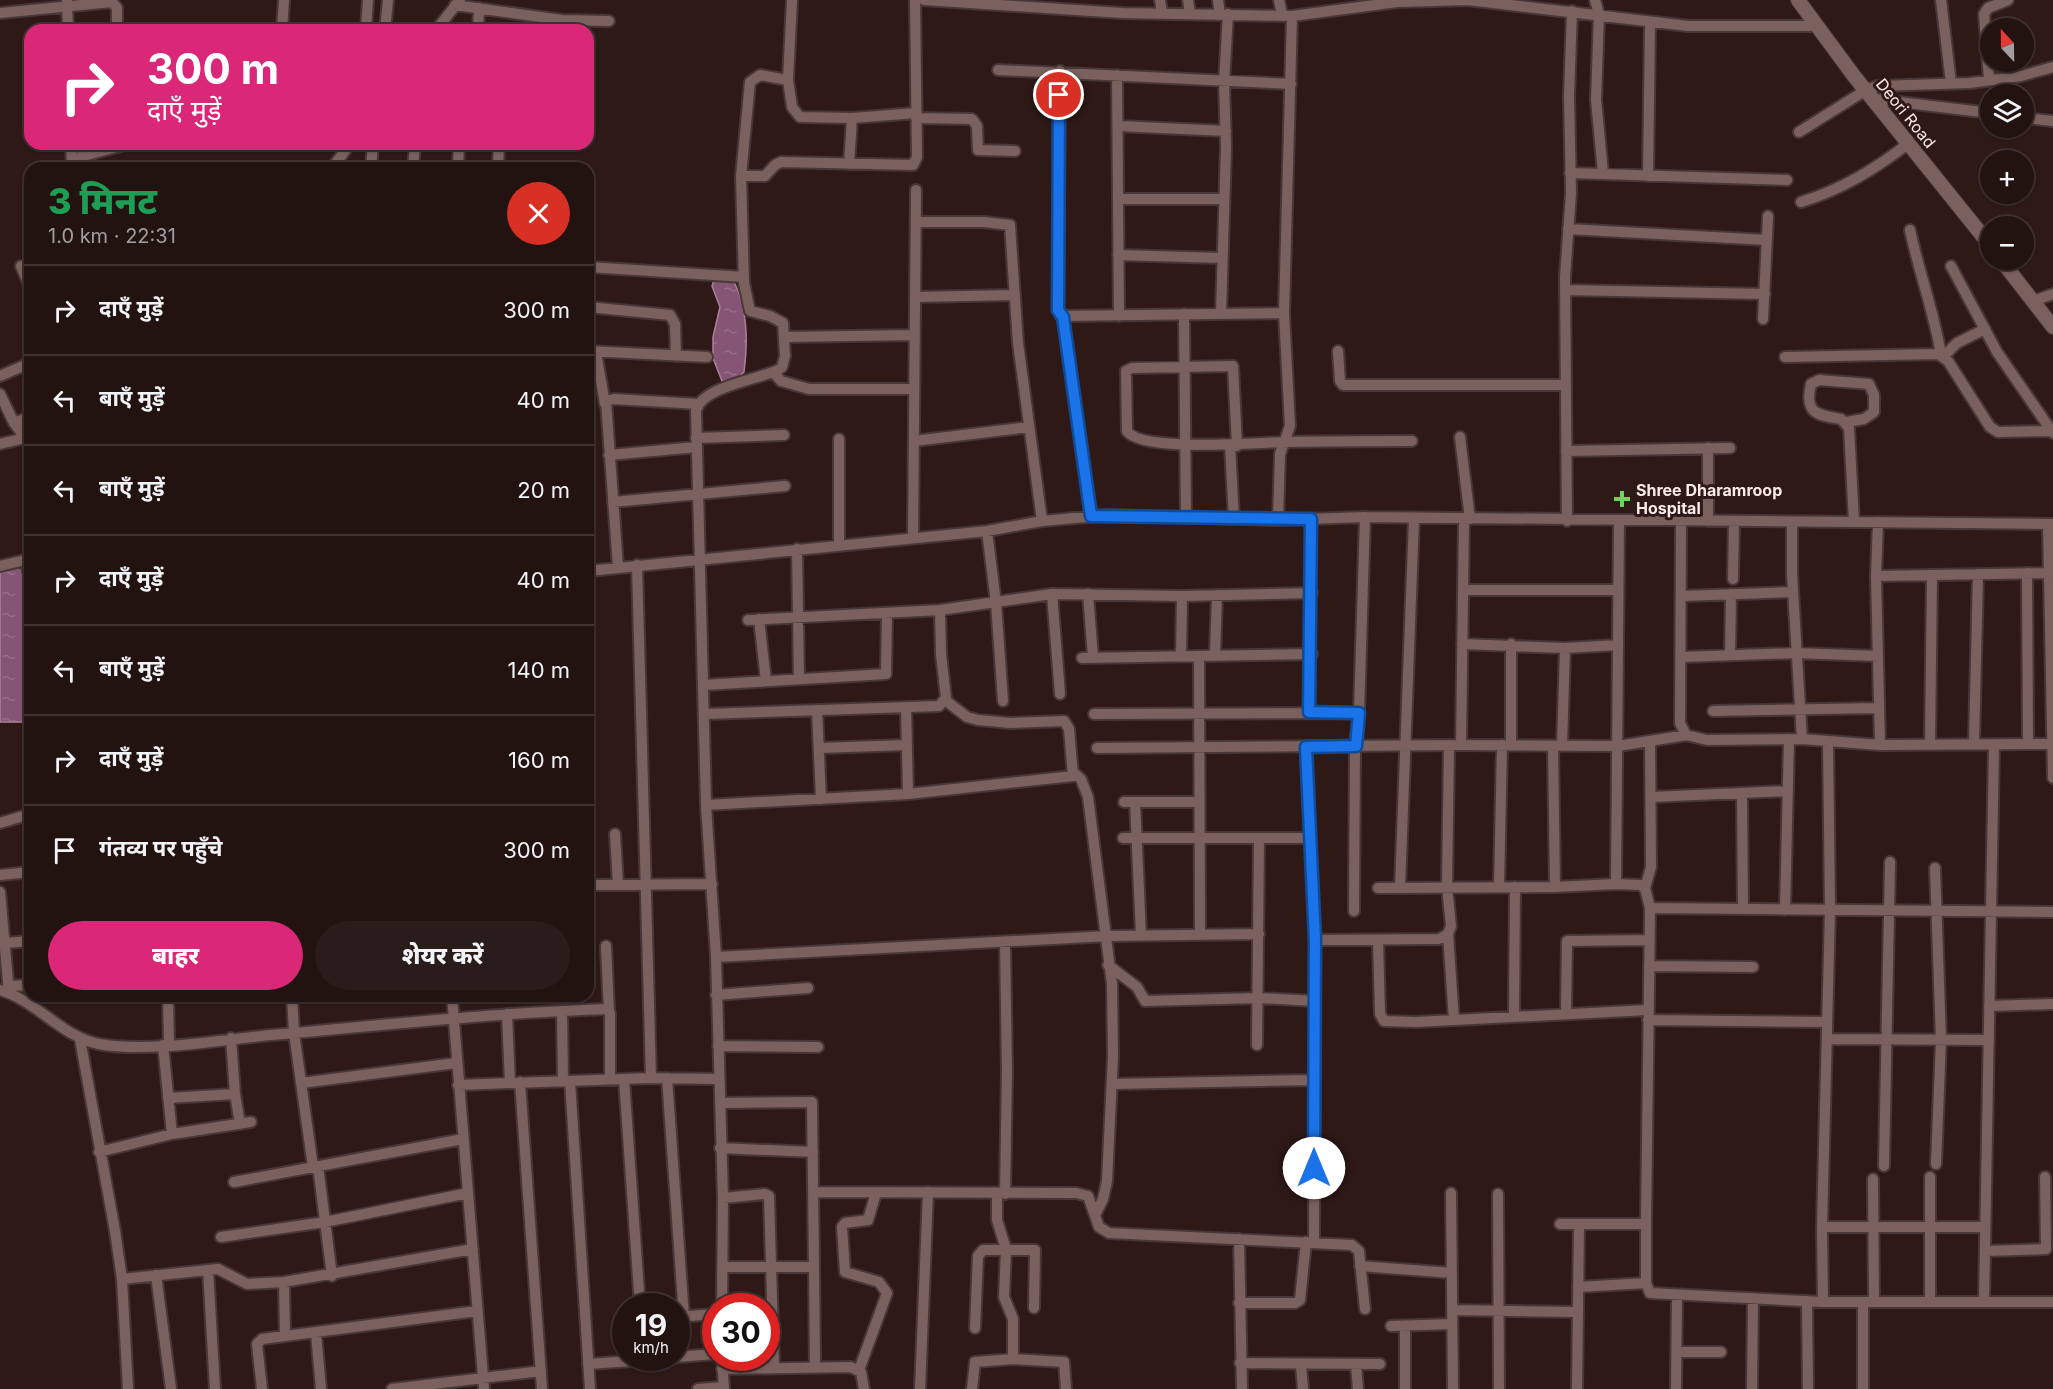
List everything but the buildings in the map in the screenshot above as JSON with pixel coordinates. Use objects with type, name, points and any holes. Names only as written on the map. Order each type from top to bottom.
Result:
[{"type":"street","points":[[282,24],[284,0]]},
{"type":"street","points":[[366,24],[368,0]]},
{"type":"street","points":[[386,24],[388,0]]},
{"type":"street","points":[[792,0],[788,80],[792,107],[796,116],[852,118],[916,116],[972,119],[977,126],[978,150],[1015,151]]},
{"type":"street","points":[[741,176],[765,176],[781,162],[913,165],[917,157],[915,0]]},
{"type":"street","points":[[924,0],[1070,5],[1162,13],[1287,16],[1331,5],[1468,0],[1532,4],[1650,23],[1688,26],[1817,26]]},
{"type":"street","points":[[1160,0],[1162,13]]},
{"type":"street","points":[[1188,0],[1190,13]]},
{"type":"street","points":[[1218,0],[1224,14],[1226,131],[1221,314]]},
{"type":"street","points":[[1278,520],[1280,454],[1290,426],[1284,313],[1291,84],[1287,16],[1279,0]]},
{"type":"street","points":[[1595,0],[1599,14],[1596,100],[1603,173]]},
{"type":"street","name":"Deori Road","points":[[1798,0],[1980,232]]},
{"type":"street","points":[[1941,0],[1951,83]]},
{"type":"street","points":[[1989,79],[1984,14],[1988,8],[2008,0]]},
{"type":"street","points":[[0,13],[67,3],[112,2],[117,8],[117,24]]},
{"type":"street","points":[[67,3],[68,24]]},
{"type":"street","points":[[441,24],[457,3],[558,24]]},
{"type":"street","points":[[478,24],[479,8]]},
{"type":"street","points":[[1567,521],[1566,290],[1572,11]]},
{"type":"street","points":[[574,24],[609,21]]},
{"type":"street","points":[[1648,176],[1650,23]]},
{"type":"street","points":[[1799,132],[1870,94],[1878,86],[1951,83],[2021,76],[2053,67]]},
{"type":"street","points":[[998,70],[1060,71],[1291,84]]},
{"type":"street","points":[[1060,71],[1058,310],[1063,317],[1091,516]]},
{"type":"street","points":[[605,405],[609,399],[698,404],[718,391],[774,372],[782,367],[785,337],[784,327],[780,320],[754,313],[748,308],[744,277],[741,176],[750,82],[760,75],[788,80]]},
{"type":"street","points":[[1117,75],[1119,316]]},
{"type":"street","points":[[1870,94],[1980,111]]},
{"type":"street","points":[[849,164],[852,118]]},
{"type":"street","points":[[2034,119],[2053,122]]},
{"type":"street","points":[[1118,126],[1226,131]]},
{"type":"street","points":[[1801,202],[1834,192],[1872,171],[1909,143]]},
{"type":"street","points":[[77,162],[110,150]]},
{"type":"street","points":[[1570,173],[1787,180]]},
{"type":"street","points":[[913,538],[916,190]]},
{"type":"street","points":[[1118,199],[1224,199]]},
{"type":"street","points":[[1764,319],[1768,216]]},
{"type":"street","points":[[916,222],[1008,223],[1011,228],[1018,343],[1042,521]]},
{"type":"street","points":[[1568,229],[1767,240]]},
{"type":"street","points":[[1910,230],[1917,263],[1932,306],[1943,356],[1990,426],[1998,432],[2052,432]]},
{"type":"street","points":[[1118,255],[1222,258]]},
{"type":"street","points":[[21,266],[24,273]]},
{"type":"street","points":[[1951,266],[1985,329],[2052,432]]},
{"type":"street","points":[[594,267],[744,277]]},
{"type":"street","points":[[2009,270],[2053,327]]},
{"type":"street","points":[[1566,290],[1765,294]]},
{"type":"street","points":[[2033,301],[2053,294]]},
{"type":"street","points":[[916,297],[1015,295]]},
{"type":"street","points":[[594,308],[670,315],[675,324],[676,356]]},
{"type":"street","points":[[1063,317],[1284,313]]},
{"type":"street","points":[[1184,314],[1186,518]]},
{"type":"street","points":[[1785,357],[1943,356],[1966,337],[1985,329]]},
{"type":"street","points":[[785,337],[915,335]]},
{"type":"street","points":[[1338,351],[1340,381],[1343,385],[1566,385]]},
{"type":"street","points":[[594,352],[707,357]]},
{"type":"street","points":[[594,360],[605,405],[618,567]]},
{"type":"street","points":[[0,376],[24,366]]},
{"type":"street","points":[[1234,519],[1233,446],[1234,367],[1132,368],[1126,374],[1129,435],[1134,438],[1184,444],[1233,446],[1285,442],[1412,441]]},
{"type":"street","points":[[774,372],[781,381],[809,388],[914,389]]},
{"type":"street","points":[[1846,422],[1864,419],[1874,412],[1874,395],[1869,384],[1820,380],[1811,384],[1812,411],[1846,422],[1849,428],[1854,522]]},
{"type":"street","points":[[0,394],[14,423],[24,436]]},
{"type":"street","points":[[698,404],[697,496],[706,805],[716,957],[717,1079],[723,1198],[722,1293]]},
{"type":"street","points":[[14,423],[24,419]]},
{"type":"street","points":[[914,441],[1029,427]]},
{"type":"street","points":[[609,455],[696,443],[784,435]]},
{"type":"street","points":[[1454,1020],[1448,934],[1451,926],[1447,887],[1467,519],[1460,437]]},
{"type":"street","points":[[839,439],[839,545]]},
{"type":"street","points":[[0,444],[24,441]]},
{"type":"street","points":[[1708,448],[1708,521]]},
{"type":"street","points":[[1566,451],[1730,448]]},
{"type":"street","points":[[613,502],[697,496],[785,486]]},
{"type":"street","points":[[594,570],[699,557],[987,531],[1042,521],[1091,516],[1278,520],[1365,517],[1567,521],[2050,524],[2053,778]]},
{"type":"street","points":[[1354,911],[1356,746],[1365,517]]},
{"type":"street","points":[[1400,887],[1414,518]]},
{"type":"street","points":[[1309,712],[1312,654],[1311,519]]},
{"type":"street","points":[[1616,884],[1618,521]]},
{"type":"street","points":[[1681,521],[1680,723],[1687,735]]},
{"type":"street","points":[[1734,521],[1734,579]]},
{"type":"street","points":[[1792,522],[1792,592],[1802,739]]},
{"type":"street","points":[[1878,522],[1876,576],[1880,745]]},
{"type":"street","points":[[987,531],[996,603],[1003,701]]},
{"type":"street","points":[[797,549],[799,680]]},
{"type":"street","points":[[0,566],[24,561]]},
{"type":"street","points":[[637,565],[651,1078]]},
{"type":"street","points":[[2027,573],[2028,744]]},
{"type":"street","points":[[1876,576],[2050,573]]},
{"type":"street","points":[[1974,743],[1978,574]]},
{"type":"street","points":[[1930,743],[1932,575]]},
{"type":"street","points":[[1463,590],[1618,590]]},
{"type":"street","points":[[1682,596],[1792,592]]},
{"type":"street","points":[[766,681],[754,620],[940,610],[1052,594],[1182,596],[1312,593]]},
{"type":"street","points":[[1052,594],[1060,694]]},
{"type":"street","points":[[1088,594],[1088,657],[1312,654]]},
{"type":"street","points":[[1730,654],[1731,594]]},
{"type":"street","points":[[1215,656],[1217,595]]},
{"type":"street","points":[[1181,656],[1182,596]]},
{"type":"street","points":[[705,714],[939,706],[945,700],[940,610]]},
{"type":"street","points":[[704,685],[886,674],[887,613]]},
{"type":"street","points":[[1462,644],[1511,644],[1565,648],[1618,645]]},
{"type":"street","points":[[1499,887],[1511,644]]},
{"type":"street","points":[[1556,887],[1558,746],[1565,648]]},
{"type":"street","points":[[1682,657],[1796,653],[1878,656]]},
{"type":"street","points":[[1199,656],[1200,934]]},
{"type":"street","points":[[945,700],[967,717],[978,720],[1010,723],[1064,721],[1069,729],[1074,773],[1081,780],[1088,797],[1104,936],[1112,984],[1112,1084],[1107,1181],[1103,1198],[1095,1215]]},
{"type":"street","points":[[906,707],[908,794]]},
{"type":"street","points":[[1713,711],[1879,708]]},
{"type":"street","points":[[817,710],[821,799]]},
{"type":"street","points":[[1094,714],[1359,713]]},
{"type":"street","points":[[1097,748],[1618,746],[1687,735],[1707,740],[1802,739],[1880,745],[2052,744]]},
{"type":"street","points":[[1785,910],[1789,739]]},
{"type":"street","points":[[1650,741],[1651,867],[1645,888],[1650,908],[1646,1224],[1646,1283],[1650,1293],[1823,1302],[2053,1302]]},
{"type":"street","points":[[1823,1302],[1822,1227],[1830,910],[1828,741]]},
{"type":"street","points":[[819,748],[907,745]]},
{"type":"street","points":[[1984,1302],[1994,745]]},
{"type":"street","points":[[1239,1303],[1295,1303],[1300,1300],[1310,1242],[1315,940],[1306,747]]},
{"type":"street","points":[[706,805],[908,794],[1070,777],[1074,773]]},
{"type":"street","points":[[1651,797],[1788,791]]},
{"type":"street","points":[[1742,793],[1743,909]]},
{"type":"street","points":[[1141,935],[1136,838],[1129,802],[1198,802]]},
{"type":"street","points":[[0,824],[24,816]]},
{"type":"street","points":[[615,834],[618,884]]},
{"type":"street","points":[[1123,838],[1310,838]]},
{"type":"street","points":[[1257,1045],[1259,838]]},
{"type":"street","points":[[1884,1166],[1890,862]]},
{"type":"street","points":[[1935,868],[1941,1040],[1936,1164]]},
{"type":"street","points":[[0,875],[24,873]]},
{"type":"street","points":[[594,885],[712,884]]},
{"type":"street","points":[[1378,888],[1556,887],[1616,884],[1640,885],[1645,888]]},
{"type":"street","points":[[1514,1016],[1515,887]]},
{"type":"street","points":[[0,892],[5,943],[6,990]]},
{"type":"street","points":[[1650,908],[1991,909],[2053,912]]},
{"type":"street","points":[[716,957],[1104,936],[1259,934]]},
{"type":"street","points":[[1315,940],[1439,939],[1448,934]]},
{"type":"street","points":[[1378,940],[1382,1020],[1416,1022],[1566,1014],[1648,1015],[1827,1023]]},
{"type":"street","points":[[1566,1014],[1567,941],[1649,940]]},
{"type":"street","points":[[5,943],[24,941]]},
{"type":"street","points":[[1005,942],[1007,1071],[1001,1194],[997,1220],[1006,1249],[1004,1298],[1013,1319],[1013,1359]]},
{"type":"street","points":[[606,946],[610,1079]]},
{"type":"street","points":[[1108,965],[1137,987],[1145,1001],[1259,998],[1315,1001]]},
{"type":"street","points":[[1649,966],[1753,967]]},
{"type":"street","points":[[6,990],[24,986]]},
{"type":"street","points":[[716,995],[808,988]]},
{"type":"street","points":[[6,990],[24,1001]]},
{"type":"street","points":[[26,1002],[50,1016],[80,1039],[112,1046],[166,1044],[507,1014],[606,1009],[609,1011]]},
{"type":"street","points":[[168,1002],[166,1044],[172,1134]]},
{"type":"street","points":[[292,1002],[301,1083],[332,1276]]},
{"type":"street","points":[[452,1002],[484,1383]]},
{"type":"street","points":[[1989,1006],[2053,1004]]},
{"type":"street","points":[[562,1011],[590,1389]]},
{"type":"street","points":[[507,1014],[542,1389]]},
{"type":"street","points":[[99,1152],[172,1134],[246,1123],[235,1094],[231,1038]]},
{"type":"street","points":[[80,1039],[122,1279],[128,1389]]},
{"type":"street","points":[[1827,1039],[1989,1040]]},
{"type":"street","points":[[718,1046],[819,1047]]},
{"type":"street","points":[[301,1083],[456,1063]]},
{"type":"street","points":[[458,1084],[651,1078],[717,1079]]},
{"type":"street","points":[[667,1078],[679,1293]]},
{"type":"street","points":[[624,1079],[639,1293]]},
{"type":"street","points":[[1112,1084],[1314,1080]]},
{"type":"street","points":[[168,1098],[235,1094]]},
{"type":"street","points":[[720,1103],[812,1102],[815,1366]]},
{"type":"street","points":[[234,1182],[463,1139]]},
{"type":"street","points":[[720,1148],[813,1152]]},
{"type":"street","points":[[1930,1177],[1930,1302]]},
{"type":"street","points":[[1985,1251],[2046,1249],[2045,1177]]},
{"type":"street","points":[[1863,1389],[1874,1227],[1873,1179]]},
{"type":"street","points":[[814,1192],[1083,1194],[1092,1203],[1099,1227],[1109,1233],[1352,1245],[1359,1251],[1365,1309]]},
{"type":"street","points":[[920,1389],[928,1192]]},
{"type":"street","points":[[221,1237],[325,1222],[468,1193]]},
{"type":"street","points":[[864,1389],[860,1370],[887,1293],[879,1282],[844,1272],[842,1227],[845,1223],[865,1222],[870,1218],[876,1193]]},
{"type":"street","points":[[1451,1193],[1453,1389]]},
{"type":"street","points":[[723,1198],[765,1194],[769,1196],[772,1293]]},
{"type":"street","points":[[1498,1194],[1499,1389]]},
{"type":"street","points":[[1560,1224],[1646,1224]]},
{"type":"street","points":[[1577,1389],[1579,1225]]},
{"type":"street","points":[[1822,1227],[1985,1227]]},
{"type":"street","points":[[1239,1239],[1242,1389]]},
{"type":"street","points":[[122,1279],[223,1270],[248,1284],[284,1282],[332,1276],[473,1249]]},
{"type":"street","points":[[975,1328],[979,1253],[1006,1249],[1037,1252],[1034,1308]]},
{"type":"street","points":[[1360,1266],[1452,1273]]},
{"type":"street","points":[[723,1267],[814,1267]]},
{"type":"street","points":[[208,1270],[215,1389]]},
{"type":"street","points":[[156,1275],[171,1389]]},
{"type":"street","points":[[284,1282],[285,1336]]},
{"type":"street","points":[[1578,1287],[1646,1283]]},
{"type":"street","points":[[1676,1389],[1677,1295]]},
{"type":"street","points":[[1752,1389],[1753,1299]]},
{"type":"street","points":[[1807,1301],[1808,1389]]},
{"type":"street","points":[[1452,1310],[1578,1312]]},
{"type":"street","points":[[262,1389],[257,1344],[264,1338],[477,1311]]},
{"type":"street","points":[[1391,1326],[1452,1324]]},
{"type":"street","points":[[1405,1326],[1405,1389]]},
{"type":"street","points":[[316,1332],[321,1389]]},
{"type":"street","points":[[1677,1352],[1721,1352]]},
{"type":"street","points":[[972,1389],[975,1362],[1013,1359],[1064,1362],[1066,1389]]},
{"type":"street","points":[[588,1364],[612,1361]]},
{"type":"street","points":[[1240,1363],[1380,1364]]},
{"type":"street","points":[[1301,1365],[1303,1389]]},
{"type":"street","points":[[1356,1365],[1358,1389]]},
{"type":"street","points":[[780,1368],[851,1367],[860,1370]]},
{"type":"street","points":[[393,1389],[484,1383],[541,1371]]},
{"type":"street","points":[[698,1389],[724,1388],[723,1371]]},
{"type":"water","points":[[714,280],[733,280],[742,302],[746,337],[744,372],[735,381],[722,381],[713,358],[713,337],[720,307],[712,286]]},
{"type":"water","points":[[24,566],[24,722],[0,722],[0,571]]},
{"type":"place","name":"Shree Dharamroop Hospital","points":[[1622,499]]},
{"type":"route","points":[[1059,95],[1058,310],[1063,317],[1091,516],[1311,519],[1312,654],[1309,712],[1359,713],[1356,746],[1306,747],[1315,940],[1314,1168]]}]
